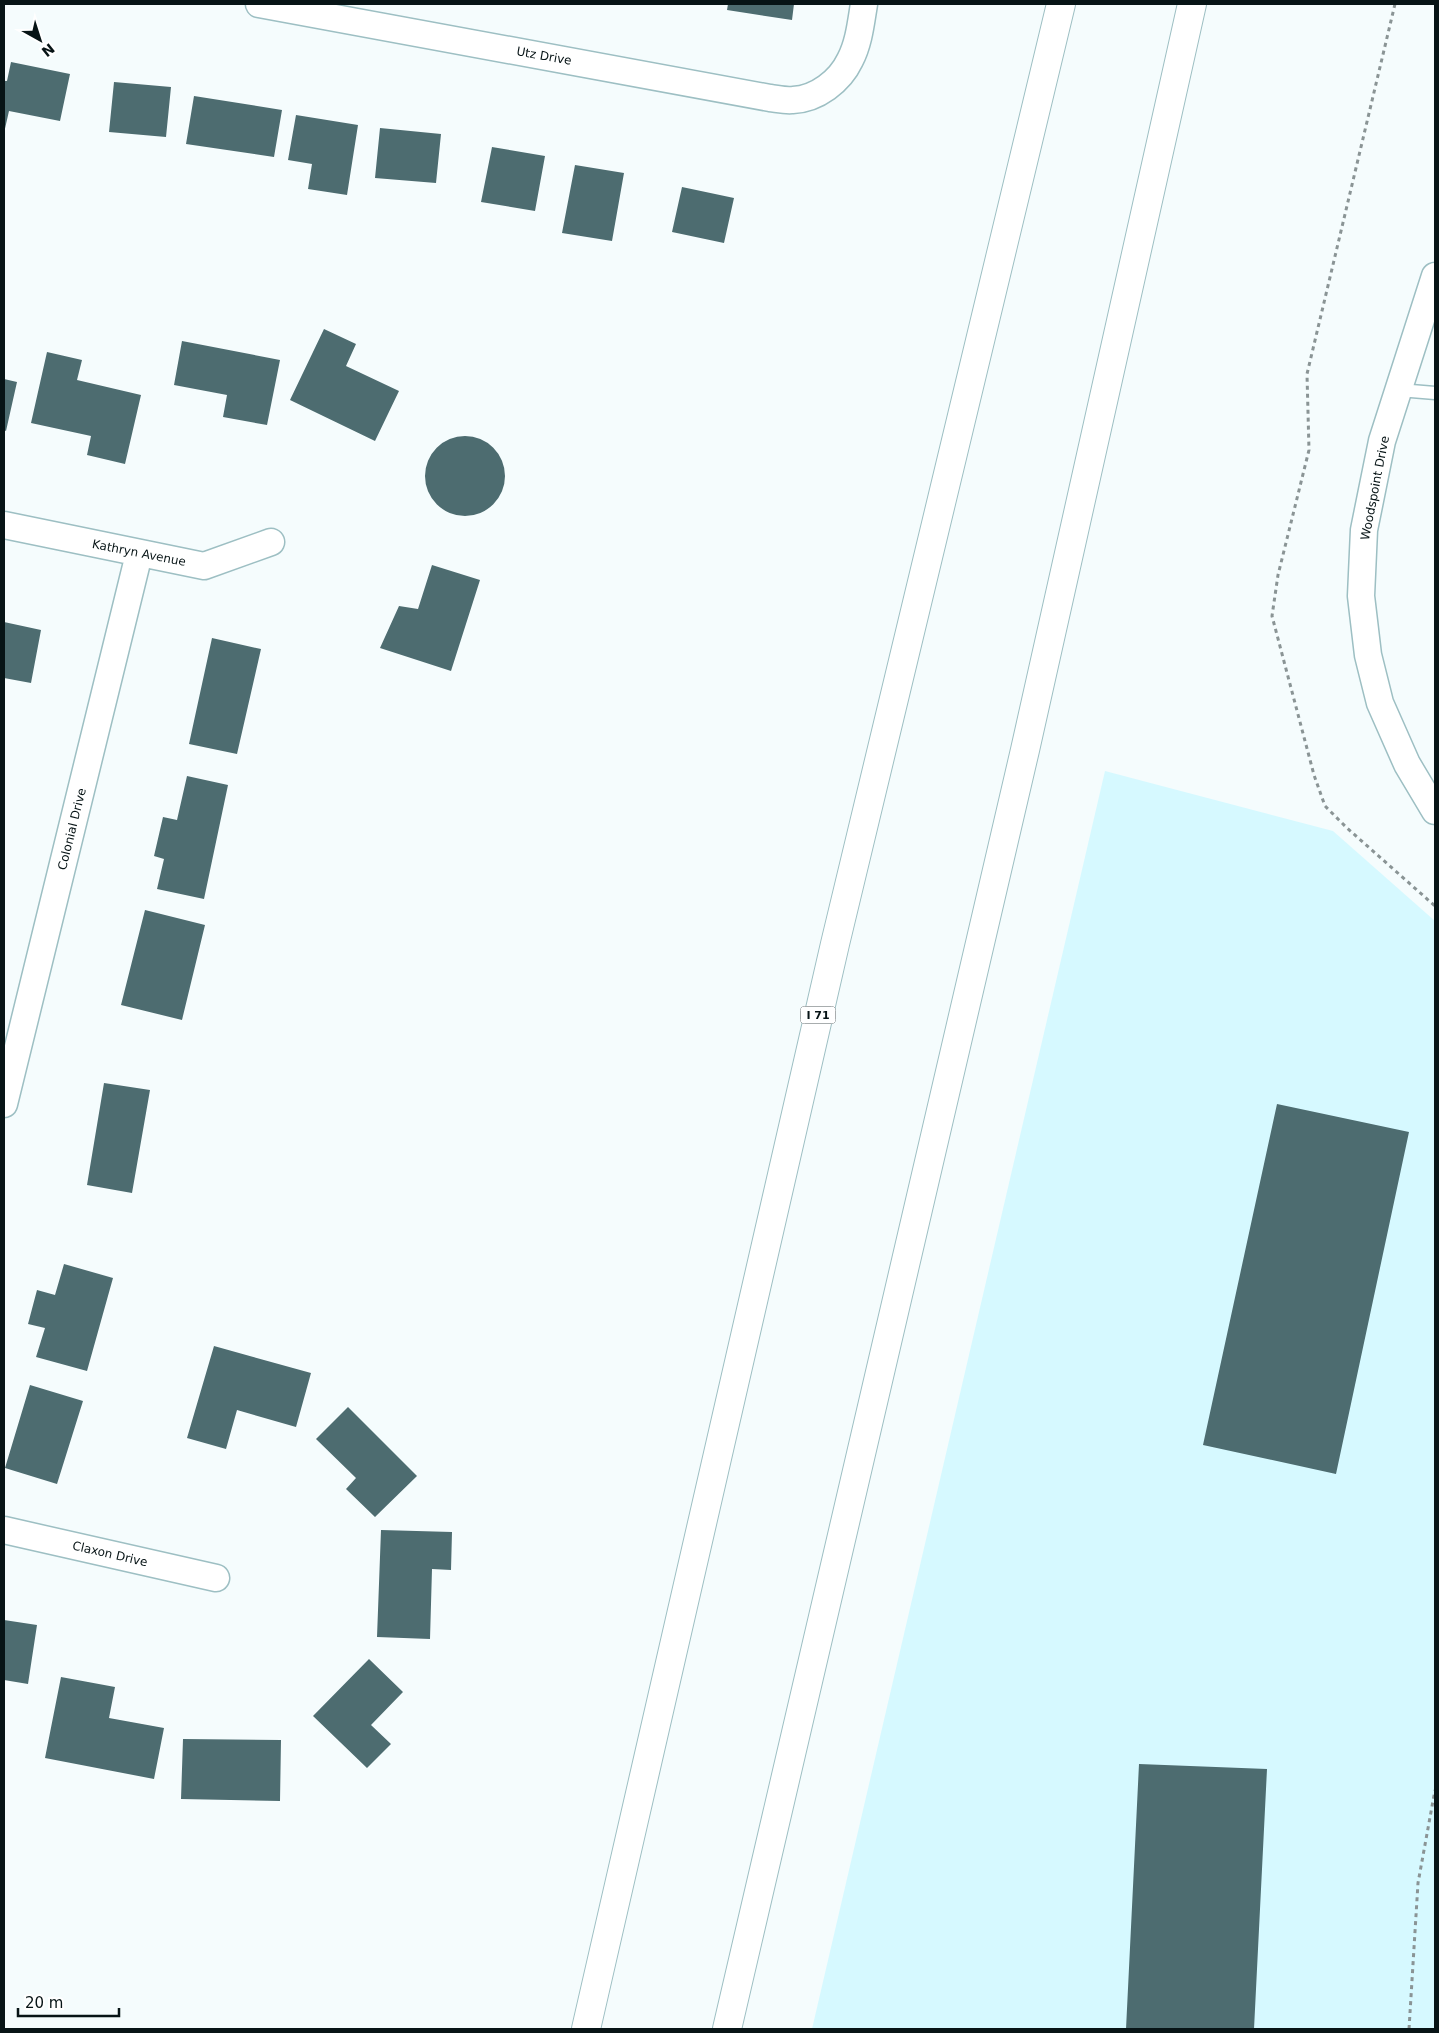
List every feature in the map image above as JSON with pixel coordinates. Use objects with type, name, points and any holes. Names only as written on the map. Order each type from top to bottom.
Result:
[{"type":"highway","name":"I 71","points":[[586,2029],[835,944],[1061,4]]},
{"type":"highway","points":[[727,2029],[1025,750],[1192,4]]},
{"type":"street","name":"Utz Drive","points":[[259,4],[770,98],[793,100],[809,98],[827,88],[840,75],[851,59],[864,4]]},
{"type":"street","name":"Woodspoint Drive","points":[[1435,276],[1382,441],[1364,530],[1361,596],[1368,655],[1380,703],[1407,764],[1435,811]]},
{"type":"street","name":"Kathryn Avenue","points":[[4,525],[204,566],[271,542]]},
{"type":"street","name":"Colonial Drive","points":[[4,1104],[13,1030],[139,554]]},
{"type":"street","name":"Claxon Drive","points":[[4,1530],[216,1578]]},
{"type":"lane","points":[[1399,390],[1435,393]]},
{"type":"path","points":[[1395,4],[1307,374],[1309,450],[1278,575],[1272,616],[1314,775],[1325,806],[1346,828],[1435,906]]},
{"type":"path","points":[[1409,2029],[1418,1883],[1435,1790]]},
{"type":"shaded area","points":[[1105,771],[1333,831],[1435,921],[1435,2029],[812,2029]]},
{"type":"building","points":[[728,4],[794,4],[792,20],[727,10]]},
{"type":"building","points":[[11,62],[70,74],[60,121],[9,111],[4,133],[4,81],[7,81]]},
{"type":"building","points":[[114,82],[171,87],[166,137],[109,132]]},
{"type":"building","points":[[194,96],[282,110],[274,157],[186,144]]},
{"type":"building","points":[[296,115],[358,125],[347,195],[308,189],[312,164],[288,160]]},
{"type":"building","points":[[380,128],[441,134],[436,183],[375,178]]},
{"type":"building","points":[[492,147],[545,156],[535,211],[481,202]]},
{"type":"building","points":[[575,165],[624,173],[612,241],[562,233]]},
{"type":"building","points":[[682,187],[734,198],[724,243],[672,232]]},
{"type":"building","points":[[324,329],[356,344],[346,366],[399,391],[375,441],[290,400]]},
{"type":"building","points":[[182,341],[280,360],[267,425],[223,417],[227,395],[174,385]]},
{"type":"building","points":[[47,352],[82,360],[77,380],[141,395],[125,464],[87,455],[91,436],[31,423]]},
{"type":"building","points":[[4,379],[17,382],[6,431],[4,430]]},
{"type":"building","points":[[465,436],[480,439],[493,448],[502,461],[505,476],[502,491],[493,504],[480,513],[465,516],[450,513],[437,504],[428,491],[425,476],[428,461],[437,448],[450,439]]},
{"type":"building","points":[[432,565],[480,580],[451,671],[380,648],[399,606],[418,609]]},
{"type":"building","points":[[4,622],[41,630],[31,683],[4,678]]},
{"type":"building","points":[[212,638],[261,649],[237,754],[189,744]]},
{"type":"building","points":[[187,776],[228,785],[204,899],[157,889],[164,859],[154,856],[163,817],[177,820]]},
{"type":"building","points":[[145,910],[205,925],[182,1020],[121,1005]]},
{"type":"building","points":[[104,1083],[150,1090],[132,1193],[87,1185]]},
{"type":"building","points":[[1277,1104],[1409,1132],[1336,1474],[1203,1445]]},
{"type":"building","points":[[64,1264],[113,1278],[87,1371],[36,1357],[45,1328],[28,1324],[37,1290],[55,1295]]},
{"type":"building","points":[[214,1346],[311,1373],[296,1427],[237,1410],[226,1449],[187,1438]]},
{"type":"building","points":[[30,1385],[83,1401],[57,1484],[5,1468]]},
{"type":"building","points":[[348,1407],[417,1476],[375,1517],[346,1489],[356,1478],[316,1439]]},
{"type":"building","points":[[381,1530],[452,1532],[451,1570],[432,1569],[430,1639],[377,1637]]},
{"type":"building","points":[[4,1620],[37,1625],[28,1684],[4,1680]]},
{"type":"building","points":[[369,1659],[403,1692],[371,1725],[391,1744],[367,1768],[313,1716]]},
{"type":"building","points":[[61,1677],[115,1687],[109,1718],[164,1728],[154,1779],[45,1758]]},
{"type":"building","points":[[183,1739],[281,1740],[280,1801],[181,1799]]},
{"type":"building","points":[[1139,1764],[1267,1769],[1254,2029],[1126,2029]]}]
